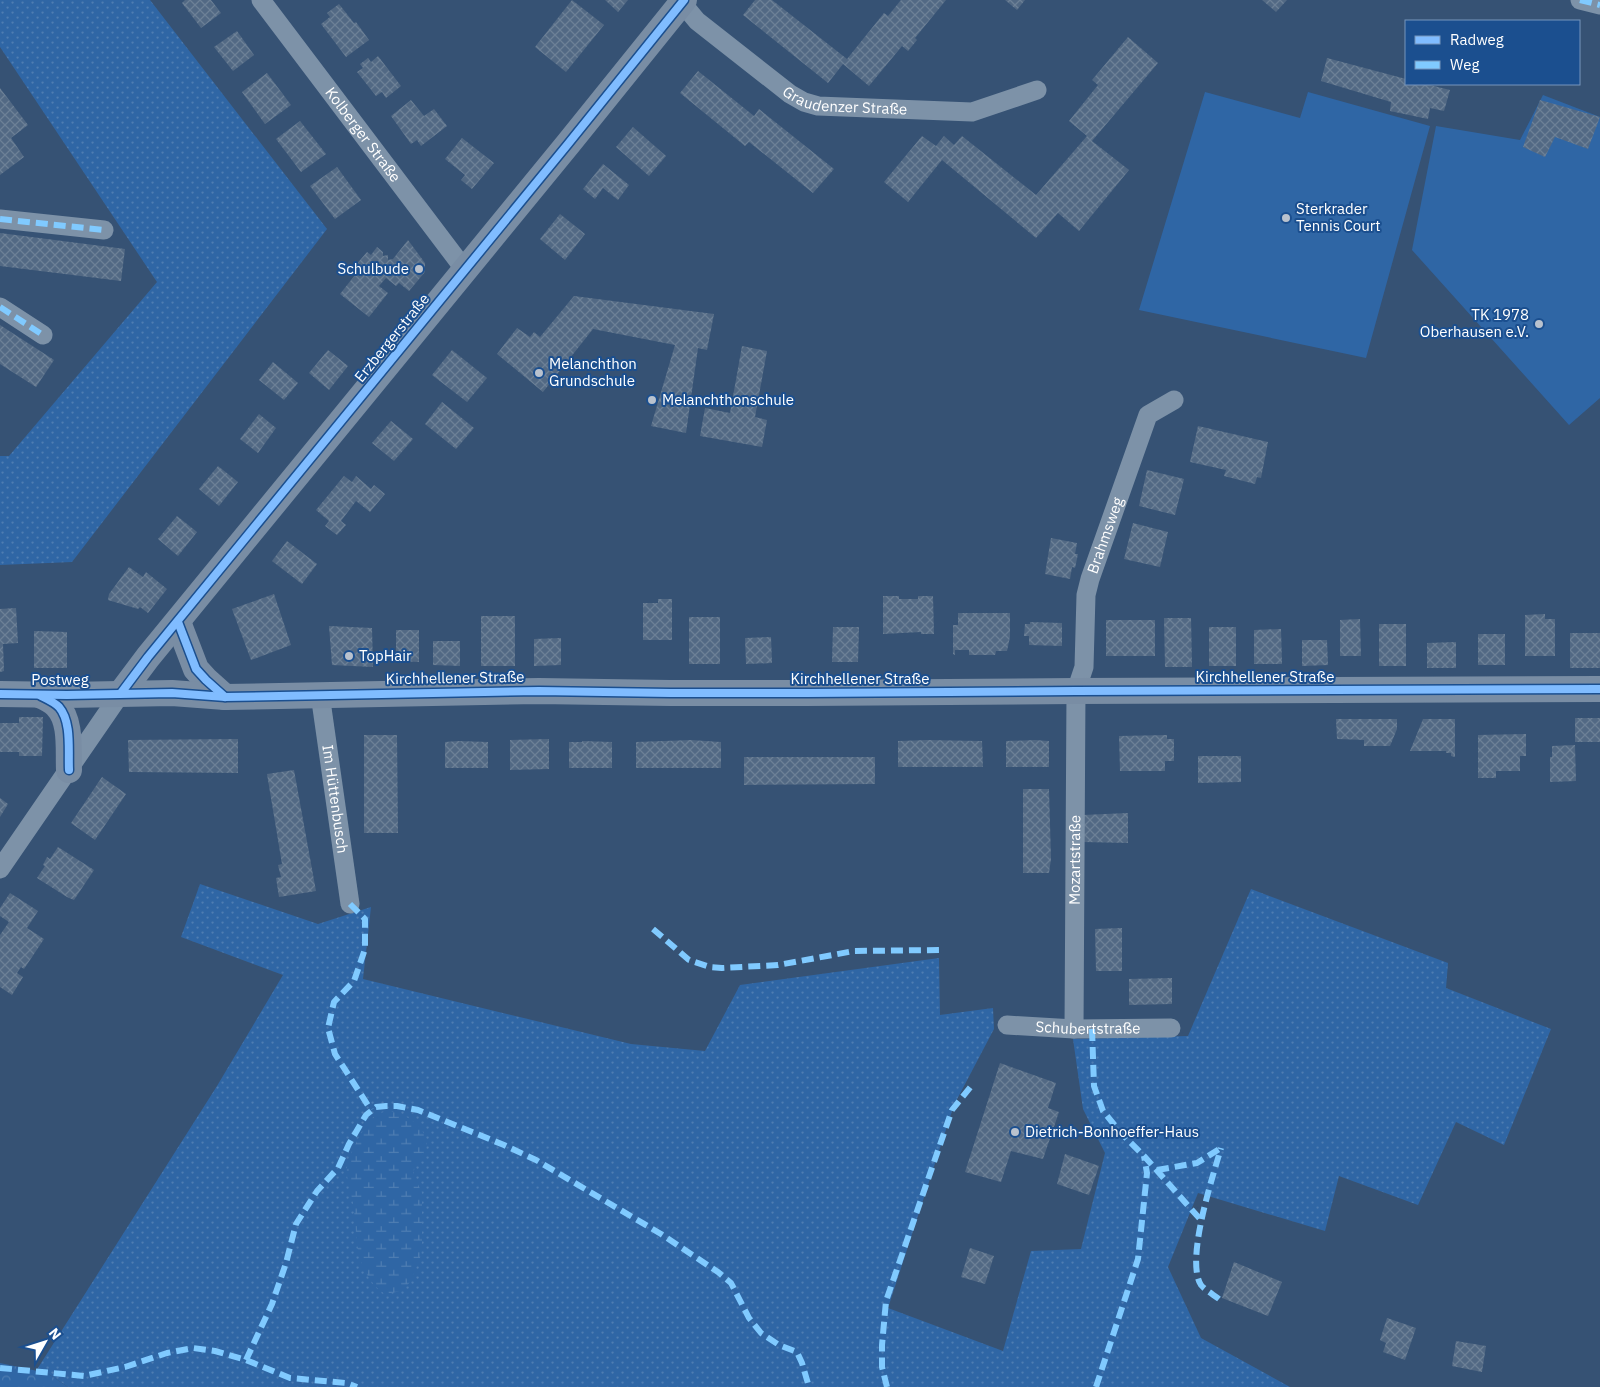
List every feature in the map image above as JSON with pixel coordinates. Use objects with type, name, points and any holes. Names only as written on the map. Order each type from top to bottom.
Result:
[{"type":"main road","name":"Erzbergerstraße","points":[[121,693],[683,1]]},
{"type":"main road","points":[[178,622],[196,669],[225,697]]},
{"type":"main road","name":"Kirchhellener Straße","points":[[121,693],[172,693],[225,697],[539,691],[778,694],[1600,689]]},
{"type":"main road","name":"Postweg","points":[[0,694],[121,693]]},
{"type":"main road","points":[[37,694],[58,706],[64,717],[69,770]]},
{"type":"street","name":"Kolberger Straße","points":[[261,0],[465,270]]},
{"type":"street","points":[[1580,0],[1600,5]]},
{"type":"street","name":"Graudenzer Straße","points":[[683,1],[698,21],[790,94],[804,102],[818,106],[972,112],[1037,90]]},
{"type":"street","points":[[0,219],[104,230]]},
{"type":"street","points":[[0,307],[43,334]]},
{"type":"street","name":"Brahmsweg","points":[[1076,691],[1084,667],[1086,594],[1090,579],[1148,415],[1174,400]]},
{"type":"street","name":"Mozartstraße","points":[[1074,1029],[1076,691]]},
{"type":"street","points":[[0,869],[121,693]]},
{"type":"street","name":"Im Hüttenbusch","points":[[320,694],[350,904]]},
{"type":"street","name":"Schubertstraße","points":[[1007,1025],[1074,1029],[1171,1028]]},
{"type":"green space","points":[[0,0],[150,0],[327,229],[72,562],[0,565],[0,456],[9,456],[157,282],[0,47]]},
{"type":"green space","name":"Sterkrader Tennis Court","points":[[1205,92],[1300,118],[1308,92],[1430,126],[1366,358],[1139,310]]},
{"type":"green space","name":"TK 1978 Oberhausen e.V.","points":[[1543,95],[1600,117],[1600,398],[1569,425],[1412,250],[1436,126],[1520,140]]},
{"type":"green space","points":[[200,884],[318,924],[371,907],[363,979],[631,1044],[705,1051],[740,985],[939,958],[940,1015],[993,1008],[994,1029],[954,1105],[888,1308],[1003,1351],[1031,1251],[1081,1249],[1105,1153],[1083,1109],[1073,1039],[1188,1036],[1251,889],[1448,963],[1446,988],[1551,1029],[1504,1145],[1456,1122],[1418,1205],[1339,1176],[1325,1231],[1198,1193],[1168,1267],[1201,1338],[1290,1387],[68,1387],[47,1373],[36,1371],[217,1086],[283,975],[181,937]]},
{"type":"green space","points":[[387,1111],[409,1118],[421,1128],[426,1142],[425,1151],[416,1164],[413,1174],[422,1193],[421,1255],[411,1281],[402,1291],[385,1294],[367,1275],[362,1264],[347,1168],[363,1131],[376,1115]]},
{"type":"green space","points":[[0,1363],[47,1373],[68,1387],[0,1387]]},
{"type":"building","points":[[185,0],[211,0],[221,13],[201,28],[182,3]]},
{"type":"building","points":[[572,0],[604,25],[566,72],[535,47]]},
{"type":"building","points":[[605,0],[628,0],[618,12]]},
{"type":"building","points":[[755,0],[772,0],[847,59],[884,13],[888,16],[901,0],[946,0],[915,38],[917,40],[908,51],[902,46],[869,86],[843,64],[828,83],[743,15]]},
{"type":"building","points":[[1005,0],[1025,0],[1017,10]]},
{"type":"building","points":[[1262,0],[1287,0],[1276,12]]},
{"type":"building","points":[[339,4],[354,23],[356,22],[369,40],[346,57],[321,24],[330,17],[327,13]]},
{"type":"building","points":[[237,31],[254,55],[233,71],[214,47]]},
{"type":"building","points":[[1128,37],[1158,63],[1092,141],[1129,170],[1079,231],[1058,213],[1036,238],[942,160],[908,202],[884,182],[922,136],[936,146],[944,136],[954,145],[962,136],[1036,195],[1087,136],[1069,121],[1098,85],[1092,80]]},
{"type":"building","points":[[378,56],[401,86],[386,98],[382,92],[376,96],[357,72],[363,68],[360,64],[368,58],[371,62]]},
{"type":"building","points":[[1327,58],[1405,79],[1405,85],[1430,85],[1450,90],[1444,111],[1430,108],[1428,119],[1390,111],[1391,102],[1321,81]]},
{"type":"building","points":[[698,71],[754,116],[759,109],[834,169],[813,193],[749,142],[745,146],[680,93]]},
{"type":"building","points":[[267,73],[291,105],[265,124],[242,92]]},
{"type":"building","points":[[0,88],[28,125],[11,138],[24,157],[0,175]]},
{"type":"building","points":[[411,100],[424,116],[434,109],[447,126],[421,146],[417,140],[411,144],[391,116]]},
{"type":"building","points":[[1540,100],[1600,117],[1588,149],[1555,137],[1545,157],[1523,147]]},
{"type":"building","points":[[300,121],[326,154],[301,172],[276,139]]},
{"type":"building","points":[[633,127],[666,156],[649,176],[616,147]]},
{"type":"building","points":[[462,138],[494,163],[472,189],[461,180],[465,175],[445,159]]},
{"type":"building","points":[[603,164],[629,185],[618,200],[603,188],[595,199],[583,189]]},
{"type":"building","points":[[337,167],[361,200],[335,219],[310,186]]},
{"type":"building","points":[[560,214],[585,234],[565,260],[540,239]]},
{"type":"building","points":[[0,233],[125,249],[121,281],[0,266]]},
{"type":"building","points":[[408,240],[425,263],[425,272],[409,291],[399,283],[396,286],[386,278],[379,286],[388,293],[369,317],[340,294],[359,270],[355,266],[367,252],[371,255],[377,247],[383,252],[383,256],[388,255],[388,260],[393,259]]},
{"type":"building","name":"Melanchthon Grundschule","points":[[574,296],[714,314],[707,350],[698,348],[686,433],[651,426],[675,345],[593,329],[543,392],[497,354],[517,328],[530,337],[534,332],[540,337]]},
{"type":"building","points":[[0,325],[54,360],[36,387],[0,364]]},
{"type":"building","points":[[742,346],[767,351],[755,417],[767,420],[762,447],[700,436],[705,408],[730,413]]},
{"type":"building","points":[[328,350],[348,366],[329,390],[309,373]]},
{"type":"building","points":[[452,350],[487,378],[467,402],[432,375]]},
{"type":"building","points":[[273,362],[298,383],[284,400],[259,380]]},
{"type":"building","points":[[442,402],[474,428],[456,449],[425,424]]},
{"type":"building","points":[[259,414],[276,428],[258,453],[240,439]]},
{"type":"building","points":[[391,421],[413,439],[394,461],[372,443]]},
{"type":"building","points":[[1198,426],[1268,442],[1261,478],[1257,477],[1255,484],[1224,476],[1226,470],[1190,462]]},
{"type":"building","points":[[218,466],[238,482],[219,506],[199,489]]},
{"type":"building","points":[[1147,470],[1184,479],[1175,515],[1139,506]]},
{"type":"building","points":[[344,476],[352,482],[356,476],[371,489],[374,485],[385,494],[370,512],[356,501],[341,521],[346,525],[337,535],[325,526],[329,521],[316,510]]},
{"type":"building","points":[[177,516],[197,532],[178,556],[158,539]]},
{"type":"building","points":[[1133,523],[1168,532],[1160,567],[1124,559]]},
{"type":"building","points":[[1051,538],[1077,543],[1075,554],[1078,554],[1075,568],[1072,567],[1070,579],[1045,574]]},
{"type":"building","points":[[287,541],[317,564],[302,584],[272,561]]},
{"type":"building","points":[[129,567],[143,577],[146,572],[167,589],[148,613],[140,607],[138,609],[108,600],[109,594]]},
{"type":"building","points":[[274,594],[291,645],[251,660],[232,609]]},
{"type":"building","points":[[883,596],[899,596],[899,599],[918,599],[918,596],[933,596],[934,634],[921,634],[921,632],[883,634]]},
{"type":"building","points":[[658,599],[672,599],[672,640],[643,640],[643,603],[658,603]]},
{"type":"building","points":[[16,608],[18,643],[3,644],[4,671],[0,672],[0,609]]},
{"type":"building","points":[[958,613],[1010,613],[1010,637],[1007,651],[996,651],[995,655],[969,655],[969,650],[955,650],[955,655],[953,654],[953,625],[958,625]]},
{"type":"building","points":[[1545,614],[1545,619],[1555,619],[1555,656],[1525,656],[1525,615]]},
{"type":"building","points":[[481,616],[515,616],[515,666],[481,666]]},
{"type":"building","points":[[689,617],[720,617],[720,664],[689,664]]},
{"type":"building","points":[[1164,618],[1191,618],[1192,667],[1165,667]]},
{"type":"building","points":[[1360,619],[1361,656],[1340,656],[1340,620]]},
{"type":"building","points":[[1106,620],[1155,620],[1155,656],[1106,656]]},
{"type":"building","points":[[1030,622],[1062,623],[1062,646],[1029,645],[1029,636],[1024,636],[1025,624],[1030,624]]},
{"type":"building","points":[[1379,624],[1406,624],[1406,666],[1379,666]]},
{"type":"building","points":[[329,626],[372,628],[373,667],[332,665]]},
{"type":"building","points":[[833,627],[859,627],[858,662],[832,662]]},
{"type":"building","points":[[1209,627],[1236,627],[1236,666],[1209,666]]},
{"type":"building","points":[[1281,629],[1282,664],[1254,664],[1254,630]]},
{"type":"building","points":[[396,630],[419,630],[419,662],[396,661]]},
{"type":"building","points":[[34,631],[67,632],[67,668],[34,668]]},
{"type":"building","points":[[1570,633],[1600,633],[1600,668],[1570,668]]},
{"type":"building","points":[[1478,634],[1505,634],[1505,665],[1478,665]]},
{"type":"building","points":[[771,637],[772,663],[746,664],[745,638]]},
{"type":"building","points":[[561,638],[561,665],[534,666],[534,639]]},
{"type":"building","points":[[1302,640],[1327,640],[1328,665],[1302,666]]},
{"type":"building","points":[[433,641],[460,641],[460,666],[433,665]]},
{"type":"building","points":[[1456,642],[1456,668],[1427,668],[1427,643]]},
{"type":"building","points":[[19,717],[43,717],[42,756],[19,756],[19,752],[0,752],[0,723],[19,723]]},
{"type":"building","points":[[1575,718],[1600,718],[1600,742],[1575,742]]},
{"type":"building","points":[[1336,719],[1397,719],[1397,729],[1390,746],[1364,746],[1364,740],[1337,739]]},
{"type":"building","points":[[1423,719],[1455,719],[1455,757],[1451,756],[1451,753],[1446,753],[1446,751],[1410,751]]},
{"type":"building","points":[[1526,734],[1526,756],[1520,756],[1520,771],[1496,771],[1496,778],[1478,778],[1478,735]]},
{"type":"building","points":[[364,735],[397,735],[398,833],[364,833]]},
{"type":"building","points":[[1167,735],[1167,739],[1174,739],[1174,761],[1165,761],[1165,771],[1120,771],[1119,736]]},
{"type":"building","points":[[238,739],[238,773],[129,772],[128,740]]},
{"type":"building","points":[[549,739],[549,769],[510,770],[510,740]]},
{"type":"building","points":[[691,740],[721,742],[721,768],[636,768],[636,742]]},
{"type":"building","points":[[898,741],[982,741],[983,767],[898,767]]},
{"type":"building","points":[[1006,741],[1049,741],[1049,767],[1006,767]]},
{"type":"building","points":[[445,742],[488,742],[488,768],[445,768]]},
{"type":"building","points":[[569,742],[612,742],[612,768],[569,768]]},
{"type":"building","points":[[1575,745],[1576,781],[1550,782],[1552,746]]},
{"type":"building","points":[[1198,756],[1241,756],[1241,782],[1198,783]]},
{"type":"building","points":[[744,757],[875,757],[875,784],[744,785]]},
{"type":"building","points":[[294,770],[316,891],[279,897],[276,878],[281,877],[278,865],[282,864],[267,774]]},
{"type":"building","points":[[102,777],[126,794],[95,840],[71,823]]},
{"type":"building","points":[[1023,789],[1049,789],[1051,859],[1049,873],[1023,873]]},
{"type":"building","points":[[0,798],[8,804],[0,817]]},
{"type":"building","points":[[1128,813],[1128,843],[1083,842],[1083,815]]},
{"type":"building","points":[[58,847],[94,870],[74,900],[37,878],[45,866],[43,865],[47,857],[50,859]]},
{"type":"building","points":[[10,893],[38,911],[27,928],[44,939],[24,969],[21,967],[17,973],[23,977],[12,995],[0,987],[0,935],[9,922],[0,916],[0,908]]},
{"type":"building","points":[[1122,928],[1122,971],[1096,971],[1095,929]]},
{"type":"building","points":[[1172,978],[1172,1004],[1129,1005],[1129,979]]},
{"type":"building","name":"Dietrich-Bonhoeffer-Haus","points":[[1000,1063],[1056,1083],[1048,1108],[1059,1112],[1043,1159],[1011,1151],[1001,1182],[965,1172]]},
{"type":"building","points":[[1065,1154],[1099,1166],[1089,1195],[1057,1184]]},
{"type":"building","points":[[970,1248],[994,1256],[985,1284],[961,1277]]},
{"type":"building","points":[[1234,1262],[1282,1282],[1268,1316],[1222,1298]]},
{"type":"building","points":[[1387,1318],[1416,1328],[1405,1360],[1383,1352],[1386,1343],[1380,1340]]},
{"type":"building","points":[[1456,1341],[1486,1346],[1482,1372],[1452,1366]]},
{"type":"marked path","points":[[1580,0],[1600,5]]},
{"type":"marked path","points":[[0,219],[104,230]]},
{"type":"marked path","points":[[0,307],[43,335]]},
{"type":"marked path","points":[[350,904],[365,919],[365,949],[354,981],[334,1002],[328,1028],[335,1054],[371,1110]]},
{"type":"marked path","points":[[653,929],[689,960],[710,967],[722,968],[778,965],[854,951],[939,950]]},
{"type":"marked path","points":[[1092,1029],[1094,1086],[1103,1111],[1200,1219]]},
{"type":"marked path","points":[[887,1387],[882,1367],[886,1301],[952,1110],[972,1085]]},
{"type":"marked path","points":[[246,1360],[272,1304],[286,1263],[296,1224],[317,1191],[338,1168],[366,1115],[376,1107],[397,1106],[418,1110],[536,1160],[661,1234],[718,1272],[731,1283],[749,1318],[761,1333],[779,1345],[797,1352],[809,1387]]},
{"type":"marked path","points":[[1157,1170],[1197,1163],[1221,1148]]},
{"type":"marked path","points":[[1219,1299],[1201,1285],[1197,1273],[1196,1257],[1202,1218],[1221,1148]]},
{"type":"marked path","points":[[1096,1387],[1138,1259],[1147,1173],[1144,1156]]},
{"type":"marked path","points":[[0,1368],[84,1376],[125,1367],[167,1353],[193,1348],[215,1351],[246,1360],[290,1378],[346,1383],[357,1387]]},
{"type":"cycle path","points":[[121,693],[148,657],[684,0]]},
{"type":"cycle path","points":[[178,622],[196,669],[225,697]]},
{"type":"cycle path","points":[[0,694],[172,693],[225,697],[539,691],[808,693],[1600,689]]},
{"type":"cycle path","points":[[41,696],[59,707],[66,720],[69,770]]},
{"type":"place","name":"Sterkrader Tennis Court","points":[[1286,218]]},
{"type":"place","name":"Schulbude","points":[[419,269]]},
{"type":"place","name":"TK 1978 Oberhausen e.V.","points":[[1539,324]]},
{"type":"place","name":"Melanchthon Grundschule","points":[[539,373]]},
{"type":"place","name":"Melanchthonschule","points":[[652,400]]},
{"type":"place","name":"TopHair","points":[[349,656]]},
{"type":"place","name":"Dietrich-Bonhoeffer-Haus","points":[[1015,1132]]}]
